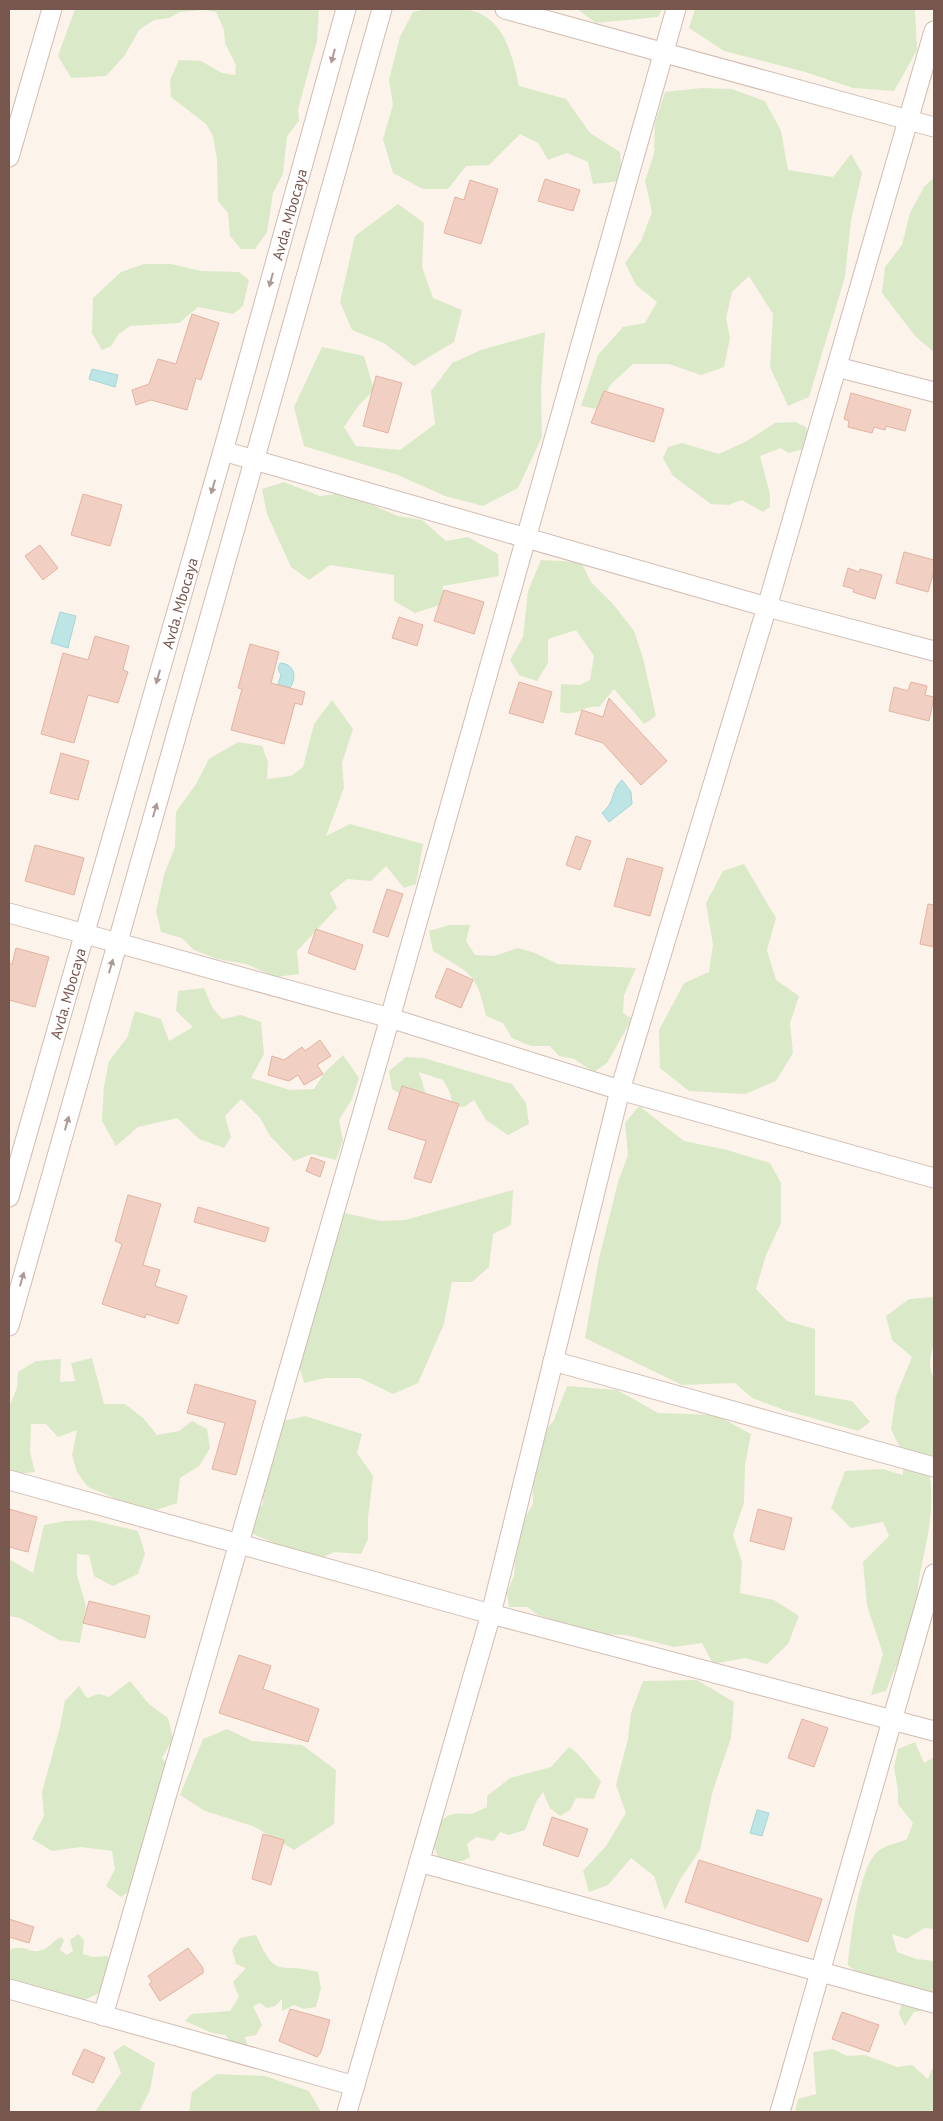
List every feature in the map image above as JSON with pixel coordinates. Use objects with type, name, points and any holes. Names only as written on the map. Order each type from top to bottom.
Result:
[{"type":"street","points":[[9,157],[52,9]]},
{"type":"street","name":"Avda. Mbocaya","points":[[9,1197],[224,450],[346,9]]},
{"type":"street","points":[[9,1326],[382,9]]},
{"type":"street","points":[[505,9],[934,127]]},
{"type":"street","points":[[103,2016],[528,536],[676,9]]},
{"type":"street","points":[[347,2112],[491,1614],[620,1090],[767,607],[934,31]]},
{"type":"street","points":[[837,366],[934,392]]},
{"type":"street","points":[[224,450],[528,536],[767,607],[934,651]]},
{"type":"street","points":[[9,913],[390,1018],[620,1090],[934,1178]]},
{"type":"street","points":[[554,1361],[934,1467]]},
{"type":"street","points":[[9,1480],[491,1614],[934,1731]]},
{"type":"street","points":[[780,2112],[934,1574]]},
{"type":"street","points":[[420,1862],[934,2003]]},
{"type":"street","points":[[9,1989],[355,2086]]},
{"type":"green space","points":[[75,9],[319,9],[317,41],[298,109],[299,121],[287,136],[283,174],[273,193],[267,232],[255,249],[241,249],[230,236],[228,213],[218,201],[217,159],[213,136],[206,124],[171,97],[170,80],[179,60],[201,61],[222,73],[235,75],[236,65],[225,43],[224,30],[216,12],[204,10],[180,12],[169,18],[154,20],[139,30],[125,55],[106,76],[71,78],[58,56]]},
{"type":"green space","points":[[425,9],[464,9],[478,12],[488,19],[504,37],[513,61],[519,86],[566,99],[590,133],[620,152],[622,181],[593,184],[588,162],[567,153],[548,160],[538,143],[520,134],[489,165],[466,166],[448,189],[423,189],[393,173],[383,139],[393,105],[389,80],[400,37],[413,12]]},
{"type":"green space","points":[[577,9],[662,9],[658,17],[596,23]]},
{"type":"green space","points":[[695,9],[915,9],[917,50],[894,91],[853,88],[805,72],[724,51],[689,28]]},
{"type":"green space","points":[[702,88],[732,89],[765,101],[781,131],[788,170],[833,177],[851,154],[862,173],[851,220],[845,277],[809,397],[788,406],[770,367],[773,314],[749,276],[732,292],[726,318],[730,338],[724,367],[701,375],[669,364],[633,364],[611,384],[597,409],[581,406],[598,355],[623,327],[645,323],[657,302],[636,285],[625,263],[641,241],[652,212],[645,181],[654,154],[655,123],[665,92]]},
{"type":"green space","points":[[934,177],[934,352],[916,337],[882,293],[885,267],[902,245],[910,213],[924,187]]},
{"type":"green space","points":[[398,204],[424,223],[422,267],[433,298],[462,310],[454,342],[414,366],[384,343],[352,330],[340,302],[355,236]]},
{"type":"green space","points":[[144,264],[171,264],[201,271],[239,272],[249,280],[243,306],[233,314],[198,307],[179,323],[130,326],[119,334],[111,346],[102,350],[92,333],[93,298],[121,272]]},
{"type":"green space","points":[[545,332],[541,389],[542,437],[518,488],[483,506],[445,496],[398,475],[304,446],[294,407],[322,347],[364,356],[374,390],[359,405],[344,427],[356,446],[400,450],[435,424],[431,391],[452,363],[481,350]]},
{"type":"green space","points":[[795,422],[806,427],[808,438],[804,449],[788,453],[781,448],[760,456],[770,494],[770,507],[763,512],[742,500],[728,505],[711,504],[673,476],[663,458],[668,447],[682,443],[719,454],[747,441],[775,423]]},
{"type":"green space","points":[[284,482],[320,496],[344,493],[398,516],[422,520],[446,541],[468,537],[498,554],[499,576],[443,586],[443,604],[415,613],[394,601],[394,575],[330,565],[309,580],[291,567],[267,514],[262,489]]},
{"type":"green space","points":[[541,560],[581,562],[591,582],[613,604],[634,631],[643,658],[656,716],[644,724],[614,689],[599,707],[572,713],[560,712],[561,684],[580,685],[590,680],[594,656],[576,630],[548,639],[548,663],[537,681],[519,675],[510,660],[523,637],[528,591]]},
{"type":"green space","points":[[332,700],[353,729],[342,763],[344,788],[326,836],[350,824],[423,844],[416,884],[404,888],[386,866],[371,881],[347,879],[330,893],[337,908],[297,951],[299,974],[276,977],[246,964],[217,959],[194,950],[182,938],[161,932],[156,911],[164,875],[175,847],[176,812],[196,784],[209,759],[238,742],[262,746],[268,762],[267,779],[291,776],[303,767],[314,724]]},
{"type":"green space","points":[[744,864],[776,918],[767,950],[776,980],[799,996],[790,1023],[793,1053],[776,1081],[745,1094],[689,1091],[660,1068],[659,1030],[684,983],[709,972],[713,945],[706,903],[723,871]]},
{"type":"green space","points":[[449,925],[470,925],[466,941],[475,955],[494,956],[518,948],[535,953],[558,964],[636,968],[624,995],[623,1013],[632,1019],[607,1063],[594,1072],[574,1059],[559,1056],[550,1046],[531,1046],[512,1038],[503,1023],[486,1016],[479,990],[470,975],[433,951],[429,931]]},
{"type":"green space","points":[[204,988],[212,1007],[222,1019],[241,1015],[261,1022],[264,1054],[251,1078],[290,1090],[314,1089],[325,1072],[343,1055],[359,1078],[352,1099],[339,1120],[343,1140],[336,1160],[312,1154],[294,1161],[270,1136],[260,1118],[241,1099],[225,1116],[231,1137],[224,1148],[199,1139],[177,1118],[138,1127],[116,1146],[102,1121],[104,1086],[109,1061],[127,1038],[135,1011],[161,1019],[169,1041],[193,1027],[176,1011],[178,991]]},
{"type":"green space","points":[[406,1057],[424,1058],[512,1084],[526,1103],[529,1124],[508,1135],[486,1120],[474,1100],[464,1107],[453,1106],[450,1093],[443,1080],[419,1072],[427,1098],[406,1097],[392,1089],[389,1071]]},
{"type":"green space","points":[[639,1106],[684,1141],[727,1150],[770,1163],[781,1183],[781,1223],[766,1255],[756,1289],[787,1321],[815,1329],[815,1395],[852,1401],[870,1422],[858,1431],[784,1410],[752,1398],[735,1383],[682,1385],[585,1338],[599,1258],[618,1182],[628,1155],[625,1123]]},
{"type":"green space","points":[[513,1190],[511,1225],[493,1234],[489,1267],[472,1282],[452,1282],[444,1324],[418,1383],[393,1394],[360,1378],[325,1378],[304,1383],[298,1362],[325,1236],[345,1213],[380,1221],[405,1220]]},
{"type":"green space","points":[[934,1297],[934,1338],[930,1368],[934,1377],[934,1467],[928,1466],[931,1494],[930,1520],[919,1578],[917,1604],[909,1634],[886,1691],[871,1695],[883,1654],[867,1605],[863,1562],[889,1536],[883,1522],[851,1528],[831,1508],[845,1471],[883,1469],[903,1475],[904,1456],[891,1429],[896,1396],[912,1357],[892,1340],[886,1316],[909,1299]]},
{"type":"green space","points":[[92,1358],[104,1404],[125,1404],[143,1418],[157,1435],[179,1431],[192,1421],[207,1429],[210,1448],[199,1466],[180,1478],[177,1503],[156,1510],[119,1500],[88,1487],[77,1472],[72,1455],[77,1430],[58,1437],[46,1424],[31,1424],[30,1452],[35,1472],[16,1474],[9,1469],[9,1407],[17,1388],[18,1372],[36,1361],[61,1359],[60,1382],[75,1381],[71,1363]]},
{"type":"green space","points":[[567,1386],[617,1390],[658,1413],[716,1415],[751,1434],[745,1465],[744,1503],[733,1535],[742,1562],[740,1593],[774,1600],[799,1616],[788,1644],[767,1664],[745,1658],[713,1664],[702,1643],[674,1647],[626,1635],[594,1634],[538,1615],[527,1607],[509,1607],[507,1593],[514,1576],[515,1560],[524,1519],[533,1504],[533,1481],[544,1433],[554,1420]]},
{"type":"green space","points":[[305,1416],[362,1434],[357,1453],[373,1476],[368,1518],[368,1539],[361,1554],[334,1552],[310,1564],[272,1542],[253,1534],[251,1519],[263,1504],[263,1461],[284,1421]]},
{"type":"green space","points":[[91,1520],[138,1531],[145,1554],[138,1574],[113,1586],[94,1576],[89,1555],[77,1554],[77,1575],[86,1606],[80,1643],[59,1640],[20,1618],[9,1616],[9,1559],[33,1573],[44,1525],[65,1521]]},
{"type":"green space","points":[[697,1680],[734,1702],[731,1738],[713,1790],[700,1850],[681,1878],[665,1910],[654,1876],[631,1858],[608,1885],[589,1892],[583,1871],[606,1846],[626,1813],[616,1785],[628,1739],[631,1713],[643,1681]]},
{"type":"green space","points":[[130,1681],[149,1704],[168,1718],[173,1739],[162,1758],[173,1773],[132,1889],[121,1897],[106,1886],[115,1869],[112,1851],[81,1847],[52,1851],[32,1839],[44,1816],[42,1792],[60,1727],[65,1701],[79,1686],[87,1698],[99,1694],[109,1697]]},
{"type":"green space","points":[[227,1729],[252,1741],[302,1745],[336,1770],[334,1824],[294,1850],[253,1826],[205,1811],[180,1795],[203,1739]]},
{"type":"green space","points":[[915,1742],[924,1763],[934,1757],[934,1929],[925,1928],[906,1939],[892,1934],[897,1952],[916,1959],[934,1961],[934,2012],[926,2010],[914,2012],[905,2026],[899,2014],[903,1997],[862,1976],[848,1965],[857,1905],[871,1859],[884,1847],[907,1839],[913,1823],[898,1804],[898,1790],[894,1767],[898,1749]]},
{"type":"green space","points":[[569,1747],[582,1758],[601,1781],[594,1799],[576,1798],[570,1810],[560,1816],[550,1808],[543,1792],[536,1802],[525,1830],[509,1835],[500,1832],[494,1841],[476,1837],[467,1844],[470,1857],[462,1861],[441,1863],[433,1839],[436,1827],[440,1822],[451,1814],[471,1814],[487,1807],[487,1796],[510,1778],[551,1767]]},
{"type":"green space","points":[[78,1934],[84,1940],[83,1954],[93,1957],[107,1956],[112,1961],[108,1988],[83,2001],[9,1979],[9,1954],[11,1949],[41,1950],[61,1937],[64,1940],[60,1950],[67,1955],[73,1951],[70,1940]]},
{"type":"green space","points":[[256,1935],[263,1950],[274,1964],[280,1967],[318,1972],[321,1989],[316,2007],[304,2009],[294,2005],[282,2011],[282,1999],[275,2006],[267,2008],[260,2003],[253,2006],[262,2025],[256,2035],[245,2037],[248,2047],[234,2047],[225,2035],[212,2033],[185,2021],[192,2014],[230,2011],[239,1997],[233,1982],[246,1968],[236,1964],[232,1950],[240,1938]]},
{"type":"green space","points":[[124,2045],[155,2063],[150,2090],[139,2112],[95,2112],[121,2073],[113,2052]]},
{"type":"green space","points":[[833,2049],[847,2056],[865,2055],[897,2067],[912,2065],[928,2079],[934,2065],[934,2112],[795,2112],[798,2099],[816,2094],[813,2052]]},
{"type":"green space","points":[[217,2074],[265,2076],[309,2091],[321,2112],[189,2112],[192,2092]]},
{"type":"water","points":[[92,369],[118,375],[115,387],[89,379]]},
{"type":"water","points":[[60,612],[76,616],[68,648],[51,643]]},
{"type":"water","points":[[280,663],[292,668],[294,680],[290,688],[278,684],[281,675],[278,669]]},
{"type":"water","points":[[622,780],[631,792],[632,804],[609,822],[602,813],[609,804],[616,787]]},
{"type":"water","points":[[757,1810],[769,1813],[762,1836],[750,1833]]},
{"type":"building","points":[[545,179],[580,190],[573,211],[538,201]]},
{"type":"building","points":[[470,180],[498,189],[481,244],[444,233],[455,197],[464,200]]},
{"type":"building","points":[[192,314],[219,323],[201,380],[196,378],[187,410],[151,400],[136,405],[132,390],[149,384],[158,359],[176,364]]},
{"type":"building","points":[[376,376],[402,383],[388,433],[363,426]]},
{"type":"building","points":[[604,391],[664,409],[654,442],[591,423]]},
{"type":"building","points":[[851,393],[911,410],[905,431],[886,426],[885,430],[874,427],[872,433],[848,427],[849,421],[844,419]]},
{"type":"building","points":[[83,494],[122,505],[110,546],[71,535]]},
{"type":"building","points":[[40,545],[58,568],[43,580],[25,556]]},
{"type":"building","points":[[904,552],[934,560],[934,571],[928,592],[896,583]]},
{"type":"building","points":[[848,568],[859,572],[860,569],[882,575],[875,599],[853,592],[854,589],[843,586]]},
{"type":"building","points":[[444,590],[484,602],[474,634],[434,621]]},
{"type":"building","points":[[399,617],[423,625],[417,646],[392,638]]},
{"type":"building","points":[[95,636],[129,646],[123,670],[128,672],[118,703],[88,695],[74,743],[41,734],[63,653],[88,660]]},
{"type":"building","points":[[250,644],[279,652],[271,683],[305,692],[302,705],[295,703],[284,744],[231,730],[242,689],[238,688]]},
{"type":"building","points":[[519,682],[552,692],[543,723],[509,713]]},
{"type":"building","points":[[911,682],[927,686],[925,695],[934,697],[929,721],[889,711],[894,687],[908,691]]},
{"type":"building","points":[[609,698],[667,761],[641,785],[603,743],[575,734],[582,710],[603,717]]},
{"type":"building","points":[[61,753],[89,761],[78,800],[50,793]]},
{"type":"building","points":[[576,836],[591,841],[580,870],[566,865]]},
{"type":"building","points":[[35,845],[84,858],[74,895],[25,881]]},
{"type":"building","points":[[627,858],[663,868],[650,916],[614,906]]},
{"type":"building","points":[[387,889],[403,894],[388,937],[373,932]]},
{"type":"building","points":[[928,904],[934,905],[934,947],[920,944]]},
{"type":"building","points":[[316,929],[363,945],[355,970],[308,953]]},
{"type":"building","points":[[16,948],[49,957],[35,1007],[9,1000],[9,964],[12,964]]},
{"type":"building","points":[[447,968],[473,980],[461,1008],[435,997]]},
{"type":"building","points":[[320,1040],[331,1056],[317,1065],[323,1074],[304,1085],[298,1075],[289,1081],[268,1075],[272,1056],[284,1060],[302,1047],[305,1051]]},
{"type":"building","points":[[402,1086],[459,1104],[431,1183],[414,1178],[426,1141],[388,1129]]},
{"type":"building","points":[[311,1157],[325,1162],[320,1177],[306,1171]]},
{"type":"building","points":[[128,1195],[161,1204],[143,1265],[160,1270],[155,1286],[187,1296],[178,1324],[146,1314],[145,1318],[102,1304],[122,1244],[115,1241]]},
{"type":"building","points":[[198,1207],[269,1228],[265,1242],[194,1222]]},
{"type":"building","points":[[195,1384],[256,1401],[236,1475],[212,1469],[225,1423],[187,1413]]},
{"type":"building","points":[[9,1509],[37,1517],[28,1552],[9,1547]]},
{"type":"building","points":[[758,1509],[792,1518],[784,1550],[750,1541]]},
{"type":"building","points":[[89,1601],[150,1616],[145,1638],[83,1623]]},
{"type":"building","points":[[239,1655],[271,1666],[263,1689],[319,1709],[308,1742],[219,1713]]},
{"type":"building","points":[[802,1719],[828,1728],[814,1767],[788,1758]]},
{"type":"building","points":[[552,1817],[588,1829],[578,1857],[543,1845]]},
{"type":"building","points":[[263,1834],[284,1840],[271,1885],[252,1879]]},
{"type":"building","points":[[699,1860],[822,1899],[808,1942],[685,1902]]},
{"type":"building","points":[[9,1919],[34,1927],[29,1943],[9,1937]]},
{"type":"building","points":[[188,1948],[203,1968],[203,1973],[160,2001],[149,1984],[152,1982],[148,1976]]},
{"type":"building","points":[[290,2009],[330,2020],[321,2052],[317,2057],[279,2041]]},
{"type":"building","points":[[842,2012],[879,2025],[869,2052],[832,2039]]},
{"type":"building","points":[[84,2049],[105,2058],[93,2083],[72,2074]]}]
